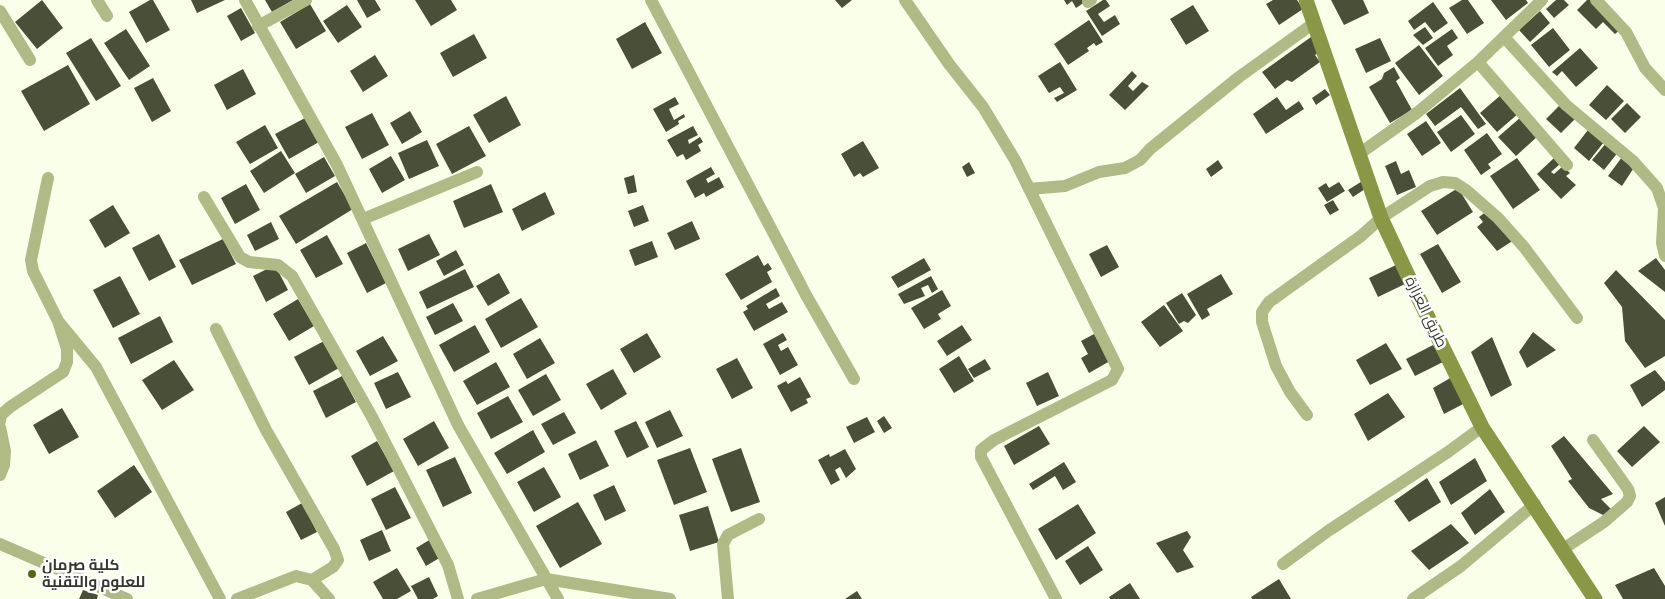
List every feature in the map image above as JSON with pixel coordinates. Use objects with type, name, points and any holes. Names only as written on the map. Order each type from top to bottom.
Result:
[{"type":"street","points":[[97,0],[107,16]]},
{"type":"street","points":[[245,0],[337,165],[458,426],[558,599]]},
{"type":"street","points":[[258,26],[306,0]]},
{"type":"street","points":[[651,0],[806,295],[854,379]]},
{"type":"street","points":[[905,0],[949,64],[983,107],[1029,189],[1118,369],[1112,380],[994,440],[981,450],[981,457],[1056,599]]},
{"type":"street","name":"طريق العزازة","points":[[1306,0],[1381,218],[1482,427],[1535,504],[1595,599]]},
{"type":"street","points":[[1359,154],[1418,112],[1478,62],[1542,0]]},
{"type":"street","points":[[1596,0],[1626,32],[1645,68],[1665,90]]},
{"type":"street","points":[[0,11],[30,60]]},
{"type":"street","points":[[1029,189],[1065,186],[1099,172],[1125,168],[1140,160],[1150,149],[1239,76],[1314,23]]},
{"type":"street","points":[[1504,37],[1566,104],[1633,161],[1656,188],[1664,208],[1662,243],[1665,256]]},
{"type":"street","points":[[1478,62],[1567,165]]},
{"type":"street","points":[[363,219],[477,172]]},
{"type":"street","points":[[0,421],[1,414],[10,407],[63,372],[67,362],[67,349],[58,321],[33,271],[31,260],[48,178]]},
{"type":"street","points":[[1307,415],[1290,392],[1276,366],[1262,322],[1262,312],[1268,302],[1361,236],[1381,218],[1430,186],[1443,182],[1455,183],[1498,218],[1524,247],[1577,318]]},
{"type":"street","points":[[204,197],[240,257],[249,262],[278,265],[292,276],[372,417],[444,556],[458,599]]},
{"type":"street","points":[[58,321],[96,367],[220,599]]},
{"type":"street","points":[[216,329],[266,430],[334,549],[338,560],[333,568],[312,580]]},
{"type":"street","points":[[0,427],[5,451],[4,464],[0,474]]},
{"type":"street","points":[[1283,564],[1328,531],[1434,462],[1482,427]]},
{"type":"street","points":[[1563,548],[1604,522],[1628,502],[1630,496],[1628,489],[1593,440]]},
{"type":"street","points":[[1413,599],[1461,566],[1535,504]]},
{"type":"street","points":[[728,599],[723,544],[728,535],[759,519]]},
{"type":"street","points":[[0,544],[127,599]]},
{"type":"street","points":[[237,599],[296,576],[312,580],[329,599]]},
{"type":"street","points":[[477,599],[546,579],[670,599]]},
{"type":"building","points":[[42,0],[63,28],[37,49],[15,22]]},
{"type":"building","points":[[153,0],[170,30],[146,43],[129,12]]},
{"type":"building","points":[[191,0],[225,0],[197,13]]},
{"type":"building","points":[[265,0],[293,0],[272,12]]},
{"type":"building","points":[[357,0],[375,0],[381,10],[367,18]]},
{"type":"building","points":[[415,0],[451,0],[457,10],[431,26]]},
{"type":"building","points":[[835,0],[852,0],[842,8]]},
{"type":"building","points":[[1064,0],[1088,0],[1076,8],[1072,1],[1067,5]]},
{"type":"building","points":[[1106,0],[1110,6],[1098,14],[1104,22],[1115,15],[1120,24],[1102,36],[1086,11]]},
{"type":"building","points":[[1273,0],[1297,0],[1303,9],[1279,25],[1266,4]]},
{"type":"building","points":[[1331,0],[1363,0],[1369,13],[1344,25]]},
{"type":"building","points":[[1462,0],[1468,0],[1484,23],[1467,34],[1449,8]]},
{"type":"building","points":[[1491,0],[1526,0],[1528,3],[1506,20]]},
{"type":"building","points":[[1556,0],[1564,0],[1569,5],[1554,18],[1546,9]]},
{"type":"building","points":[[1587,0],[1593,0],[1621,29],[1615,34],[1603,22],[1596,29],[1577,10]]},
{"type":"building","points":[[1433,2],[1448,23],[1434,33],[1425,22],[1414,30],[1408,21]]},
{"type":"building","points":[[310,4],[326,31],[296,49],[280,22]]},
{"type":"building","points":[[347,5],[362,27],[338,43],[323,21]]},
{"type":"building","points":[[1193,5],[1209,31],[1186,45],[1170,19]]},
{"type":"building","points":[[241,8],[255,33],[241,41],[227,16]]},
{"type":"building","points":[[1540,11],[1550,23],[1530,42],[1519,30]]},
{"type":"building","points":[[1089,20],[1103,42],[1096,46],[1094,43],[1087,48],[1089,51],[1068,65],[1054,44]]},
{"type":"building","points":[[645,22],[662,53],[632,69],[616,39]]},
{"type":"building","points":[[1425,27],[1433,38],[1423,45],[1413,35]]},
{"type":"building","points":[[1553,28],[1570,50],[1549,67],[1531,45]]},
{"type":"building","points":[[126,29],[150,66],[129,80],[104,43]]},
{"type":"building","points":[[1452,29],[1458,38],[1447,46],[1453,55],[1438,66],[1425,48]]},
{"type":"building","points":[[474,34],[487,58],[453,77],[440,53]]},
{"type":"building","points":[[1311,37],[1321,51],[1315,55],[1320,62],[1292,82],[1287,80],[1275,89],[1262,72]]},
{"type":"building","points":[[91,38],[121,86],[96,101],[66,53]]},
{"type":"building","points":[[1380,38],[1391,61],[1366,73],[1355,49]]},
{"type":"building","points":[[1419,45],[1443,76],[1419,95],[1395,63]]},
{"type":"building","points":[[1580,48],[1598,68],[1576,87],[1562,71],[1557,76],[1552,72]]},
{"type":"building","points":[[375,55],[388,76],[363,92],[350,71]]},
{"type":"building","points":[[1060,62],[1077,90],[1057,102],[1054,98],[1064,93],[1060,87],[1049,93],[1038,76]]},
{"type":"building","points":[[68,65],[90,104],[44,131],[21,91]]},
{"type":"building","points":[[1394,67],[1400,78],[1396,81],[1412,110],[1390,123],[1369,87],[1382,79],[1384,73]]},
{"type":"building","points":[[243,69],[256,94],[227,110],[214,85]]},
{"type":"building","points":[[1132,71],[1137,76],[1128,86],[1133,91],[1142,82],[1149,86],[1125,110],[1109,95]]},
{"type":"building","points":[[153,78],[171,111],[152,122],[134,88]]},
{"type":"building","points":[[1607,85],[1624,101],[1606,120],[1589,105]]},
{"type":"building","points":[[1460,88],[1486,124],[1478,129],[1461,107],[1435,126],[1426,114]]},
{"type":"building","points":[[1325,89],[1330,95],[1316,105],[1312,98]]},
{"type":"building","points":[[1502,94],[1519,113],[1497,132],[1480,113]]},
{"type":"building","points":[[506,96],[521,125],[489,143],[473,115]]},
{"type":"building","points":[[675,97],[679,104],[669,109],[674,120],[684,114],[685,117],[678,121],[679,124],[666,132],[653,109]]},
{"type":"building","points":[[1277,97],[1286,110],[1299,101],[1304,109],[1266,134],[1253,114]]},
{"type":"building","points":[[1562,103],[1577,117],[1561,133],[1546,119]]},
{"type":"building","points":[[1627,103],[1641,117],[1625,133],[1611,119]]},
{"type":"building","points":[[410,111],[422,132],[402,144],[390,123]]},
{"type":"building","points":[[372,113],[389,145],[362,159],[345,127]]},
{"type":"building","points":[[1461,115],[1475,134],[1451,152],[1437,132]]},
{"type":"building","points":[[1521,117],[1538,136],[1516,156],[1498,137]]},
{"type":"building","points":[[305,118],[319,142],[289,159],[275,134]]},
{"type":"building","points":[[1426,121],[1441,143],[1422,156],[1407,134]]},
{"type":"building","points":[[265,125],[278,148],[250,164],[236,142]]},
{"type":"building","points":[[469,126],[486,156],[452,174],[436,144]]},
{"type":"building","points":[[693,126],[698,135],[688,140],[689,144],[700,137],[703,142],[698,145],[701,151],[686,160],[683,154],[677,157],[667,140]]},
{"type":"building","points":[[1588,130],[1604,142],[1589,161],[1574,148]]},
{"type":"building","points":[[1487,133],[1502,154],[1488,164],[1491,168],[1481,175],[1464,150]]},
{"type":"building","points":[[427,140],[439,166],[409,179],[398,153]]},
{"type":"building","points":[[863,141],[879,168],[863,177],[860,173],[854,177],[841,154]]},
{"type":"building","points":[[1607,142],[1619,151],[1604,170],[1592,160]]},
{"type":"building","points":[[281,151],[295,173],[264,193],[250,171]]},
{"type":"building","points":[[391,156],[405,180],[382,193],[369,169]]},
{"type":"building","points":[[324,157],[335,176],[306,193],[295,174]]},
{"type":"building","points":[[1622,157],[1635,166],[1622,186],[1608,176]]},
{"type":"building","points":[[1517,158],[1540,190],[1513,209],[1490,176]]},
{"type":"building","points":[[1554,158],[1560,164],[1551,172],[1554,174],[1563,166],[1570,173],[1566,176],[1576,185],[1561,199],[1537,174]]},
{"type":"building","points":[[1218,160],[1223,168],[1211,177],[1206,169]]},
{"type":"building","points":[[1396,161],[1401,174],[1409,170],[1416,187],[1397,195],[1385,166]]},
{"type":"building","points":[[969,162],[975,173],[967,177],[962,167]]},
{"type":"building","points":[[711,167],[715,174],[706,179],[708,183],[719,177],[724,187],[706,197],[704,193],[695,198],[686,181]]},
{"type":"building","points":[[634,175],[637,192],[628,194],[624,178]]},
{"type":"building","points":[[1364,180],[1368,187],[1353,197],[1348,190]]},
{"type":"building","points":[[337,182],[353,209],[296,244],[279,216]]},
{"type":"building","points":[[1339,182],[1345,191],[1327,202],[1318,188],[1326,183],[1329,188]]},
{"type":"building","points":[[246,184],[260,210],[235,224],[221,198]]},
{"type":"building","points":[[491,184],[503,212],[464,228],[453,201]]},
{"type":"building","points":[[1458,188],[1473,212],[1437,235],[1421,211]]},
{"type":"building","points":[[545,192],[555,214],[522,231],[512,209]]},
{"type":"building","points":[[1333,200],[1339,210],[1330,215],[1324,205]]},
{"type":"building","points":[[113,205],[130,233],[105,248],[89,220]]},
{"type":"building","points":[[643,205],[649,221],[634,227],[628,211]]},
{"type":"building","points":[[1487,211],[1514,240],[1497,251],[1477,227],[1483,222],[1479,217]]},
{"type":"building","points":[[692,221],[700,239],[675,250],[667,233]]},
{"type":"building","points":[[271,222],[279,239],[255,251],[247,235]]},
{"type":"building","points":[[159,234],[176,267],[149,281],[132,248]]},
{"type":"building","points":[[429,234],[440,255],[408,271],[398,249]]},
{"type":"building","points":[[327,235],[343,264],[316,278],[300,250]]},
{"type":"building","points":[[223,239],[236,264],[192,285],[179,260]]},
{"type":"building","points":[[652,241],[658,257],[635,266],[629,250]]},
{"type":"building","points":[[366,243],[386,283],[367,293],[347,253]]},
{"type":"building","points":[[1438,244],[1461,282],[1442,293],[1420,254]]},
{"type":"building","points":[[1107,245],[1119,267],[1101,277],[1089,254]]},
{"type":"building","points":[[456,250],[464,265],[444,276],[436,261]]},
{"type":"building","points":[[758,255],[764,266],[768,263],[772,269],[767,272],[772,282],[741,300],[725,274]]},
{"type":"building","points":[[924,258],[931,270],[898,288],[891,277]]},
{"type":"building","points":[[1656,258],[1665,270],[1665,292],[1638,271]]},
{"type":"building","points":[[1398,264],[1407,283],[1378,297],[1369,278]]},
{"type":"building","points":[[275,265],[288,290],[266,302],[253,276]]},
{"type":"building","points":[[465,269],[474,287],[427,309],[419,292]]},
{"type":"building","points":[[1616,270],[1665,320],[1665,356],[1645,368],[1625,341],[1622,307],[1604,283]]},
{"type":"building","points":[[499,273],[510,293],[488,306],[476,286]]},
{"type":"building","points":[[1221,274],[1233,294],[1207,309],[1210,315],[1202,320],[1187,294]]},
{"type":"building","points":[[120,276],[140,314],[113,328],[93,290]]},
{"type":"building","points":[[931,276],[938,289],[932,293],[928,285],[921,288],[925,296],[904,304],[898,294]]},
{"type":"building","points":[[776,288],[780,296],[766,304],[769,309],[782,302],[788,312],[754,331],[743,312],[748,309],[746,306]]},
{"type":"building","points":[[942,290],[951,306],[938,314],[941,319],[924,329],[911,308]]},
{"type":"building","points":[[1182,293],[1196,315],[1188,323],[1184,321],[1179,324],[1166,303]]},
{"type":"building","points":[[521,298],[538,327],[501,348],[485,319]]},
{"type":"building","points":[[298,299],[314,326],[289,341],[273,314]]},
{"type":"building","points":[[453,303],[463,321],[435,335],[426,317]]},
{"type":"building","points":[[1164,305],[1183,331],[1160,347],[1141,322]]},
{"type":"building","points":[[160,316],[173,342],[131,364],[118,338]]},
{"type":"building","points":[[475,325],[490,352],[454,372],[439,345]]},
{"type":"building","points":[[962,325],[972,340],[947,356],[937,341]]},
{"type":"building","points":[[1533,332],[1556,350],[1527,368],[1519,352]]},
{"type":"building","points":[[647,333],[661,357],[634,373],[620,349]]},
{"type":"building","points":[[783,333],[787,340],[778,345],[781,351],[788,347],[798,365],[780,375],[763,344]]},
{"type":"building","points":[[1094,334],[1110,361],[1089,373],[1081,358],[1088,354],[1081,341]]},
{"type":"building","points":[[383,336],[398,361],[370,376],[356,351]]},
{"type":"building","points":[[1492,337],[1512,385],[1491,397],[1471,352]]},
{"type":"building","points":[[540,338],[555,363],[527,379],[513,354]]},
{"type":"building","points":[[324,341],[339,368],[309,385],[294,357]]},
{"type":"building","points":[[1386,343],[1402,369],[1370,385],[1356,360]]},
{"type":"building","points":[[1433,345],[1443,362],[1415,376],[1406,359]]},
{"type":"building","points":[[959,356],[974,381],[954,393],[939,369]]},
{"type":"building","points":[[737,358],[753,388],[732,399],[716,369]]},
{"type":"building","points":[[985,359],[991,369],[974,378],[968,369]]},
{"type":"building","points":[[174,360],[194,390],[162,410],[142,380]]},
{"type":"building","points":[[496,362],[510,387],[477,405],[463,381]]},
{"type":"building","points":[[613,369],[627,394],[601,410],[586,384]]},
{"type":"building","points":[[1655,370],[1665,382],[1665,390],[1642,407],[1630,385]]},
{"type":"building","points":[[398,372],[411,397],[386,409],[374,383]]},
{"type":"building","points":[[1048,372],[1059,396],[1037,406],[1026,383]]},
{"type":"building","points":[[546,374],[561,400],[533,416],[518,390]]},
{"type":"building","points":[[342,376],[356,402],[326,418],[313,391]]},
{"type":"building","points":[[800,377],[811,397],[806,399],[808,403],[791,412],[777,386],[786,381],[788,384]]},
{"type":"building","points":[[1452,377],[1465,403],[1444,414],[1433,388]]},
{"type":"building","points":[[1388,393],[1405,417],[1368,441],[1354,414]]},
{"type":"building","points":[[508,396],[523,422],[491,439],[477,413]]},
{"type":"building","points":[[62,408],[79,437],[49,454],[33,425]]},
{"type":"building","points":[[670,410],[683,436],[657,448],[645,422]]},
{"type":"building","points":[[564,412],[576,433],[553,445],[541,424]]},
{"type":"building","points":[[884,416],[892,428],[884,433],[877,421]]},
{"type":"building","points":[[867,417],[875,432],[854,443],[846,427]]},
{"type":"building","points":[[434,421],[449,448],[418,466],[403,439]]},
{"type":"building","points":[[636,421],[649,447],[627,458],[614,431]]},
{"type":"building","points":[[1039,426],[1050,444],[1014,465],[1004,446]]},
{"type":"building","points":[[1644,426],[1660,442],[1632,467],[1617,451]]},
{"type":"building","points":[[533,430],[545,452],[507,474],[494,453]]},
{"type":"building","points":[[1564,436],[1613,494],[1601,499],[1612,510],[1603,515],[1589,508],[1568,481],[1572,479],[1551,446]]},
{"type":"building","points":[[596,440],[609,466],[580,480],[568,454]]},
{"type":"building","points":[[377,441],[394,471],[367,486],[351,456]]},
{"type":"building","points":[[690,448],[707,492],[674,505],[657,460]]},
{"type":"building","points":[[741,448],[760,502],[731,512],[712,459]]},
{"type":"building","points":[[845,449],[856,469],[846,478],[840,467],[835,470],[840,480],[831,485],[818,460],[829,454],[830,457]]},
{"type":"building","points":[[455,457],[472,493],[443,507],[426,470]]},
{"type":"building","points":[[1475,458],[1487,481],[1451,505],[1439,482]]},
{"type":"building","points":[[1064,462],[1076,482],[1063,490],[1055,476],[1033,490],[1029,484]]},
{"type":"building","points":[[134,465],[152,492],[115,518],[97,491]]},
{"type":"building","points":[[544,467],[561,497],[534,512],[517,482]]},
{"type":"building","points":[[1427,478],[1441,502],[1409,522],[1394,501]]},
{"type":"building","points":[[614,485],[626,511],[605,521],[593,495]]},
{"type":"building","points":[[395,487],[411,518],[386,530],[371,499]]},
{"type":"building","points":[[1490,489],[1505,512],[1475,535],[1461,513]]},
{"type":"building","points":[[1665,497],[1665,526],[1655,503]]},
{"type":"building","points":[[578,502],[602,544],[560,568],[536,526]]},
{"type":"building","points":[[302,503],[317,532],[301,540],[286,512]]},
{"type":"building","points":[[1078,504],[1096,533],[1056,560],[1038,529]]},
{"type":"building","points":[[708,506],[719,542],[690,551],[679,515]]},
{"type":"building","points":[[1451,524],[1469,543],[1429,570],[1411,551]]},
{"type":"building","points":[[382,530],[391,551],[369,561],[360,540]]},
{"type":"building","points":[[1187,531],[1191,537],[1183,550],[1194,567],[1177,573],[1156,543]]},
{"type":"building","points":[[431,539],[441,557],[426,566],[416,548]]},
{"type":"building","points":[[1088,546],[1103,570],[1080,585],[1065,561]]},
{"type":"building","points":[[397,568],[411,591],[397,599],[383,599],[373,582]]},
{"type":"building","points":[[1654,568],[1665,586],[1665,599],[1623,599],[1615,585]]},
{"type":"building","points":[[429,577],[438,596],[433,599],[418,599],[411,586]]},
{"type":"building","points":[[1279,579],[1291,599],[1252,599],[1251,597]]},
{"type":"building","points":[[1130,583],[1140,599],[1110,599],[1109,597]]},
{"type":"building","points":[[83,590],[98,595],[97,599],[79,599]]},
{"type":"building","points":[[857,591],[862,599],[845,599]]},
{"type":"place","name":"كلية صرمان للعلوم والتقنية","points":[[32,574]]}]
